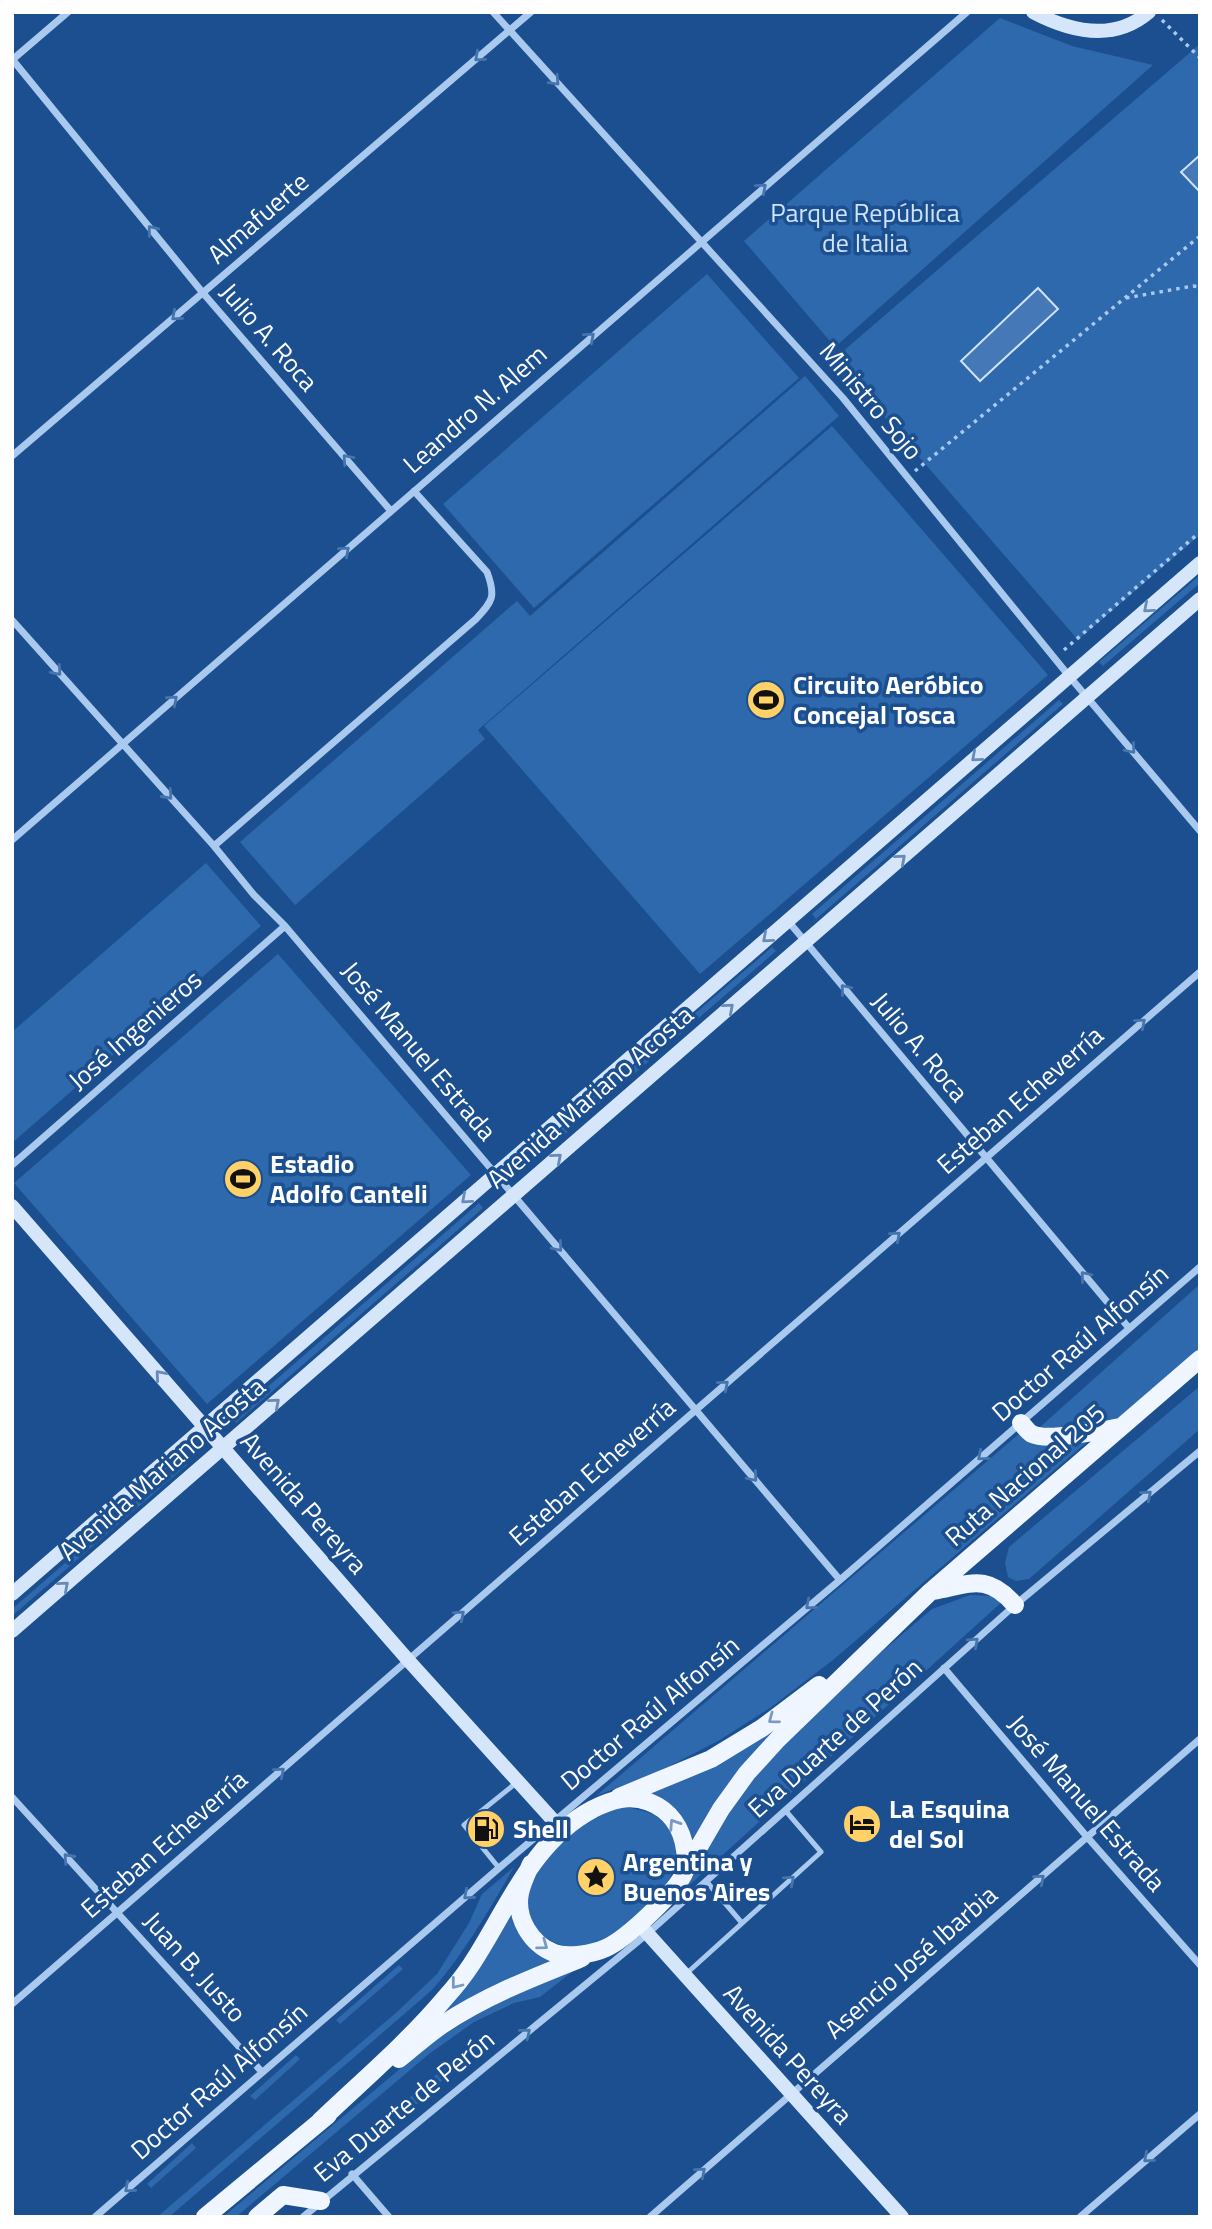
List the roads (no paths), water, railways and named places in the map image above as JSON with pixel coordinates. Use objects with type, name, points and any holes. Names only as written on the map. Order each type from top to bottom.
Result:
[{"type":"main road","points":[[1033,12],[1075,30],[1115,31],[1151,12]]},
{"type":"main road","name":"Avenida Mariano Acosta","points":[[12,1594],[1200,563]]},
{"type":"main road","name":"Avenida Mariano Acosta","points":[[12,1631],[1200,599]]},
{"type":"main road","name":"Avenida Pereyra","points":[[12,1206],[408,1660],[558,1826]]},
{"type":"main road","name":"Ruta Nacional 205","points":[[205,2217],[320,2121],[441,2026],[521,1983],[643,1929],[685,1871],[721,1809],[747,1773],[778,1739],[930,1591],[1200,1359]]},
{"type":"main road","points":[[1021,1423],[1033,1434],[1045,1436],[1076,1435],[1121,1427]]},
{"type":"main road","points":[[930,1591],[978,1582],[1002,1590],[1015,1605]]},
{"type":"main road","name":"Ruta Nacional 205","points":[[320,2121],[443,2000],[470,1966],[531,1864],[558,1826],[612,1799],[711,1759],[762,1728],[886,1633]]},
{"type":"main road","points":[[612,1799],[646,1801],[660,1807],[673,1818],[680,1830],[685,1850],[685,1871]]},
{"type":"main road","name":"Ruta Nacional 205","points":[[531,1864],[520,1894],[519,1913],[530,1936],[554,1953],[570,1955],[605,1948]]},
{"type":"main road","name":"Avenida Pereyra","points":[[643,1929],[902,2217]]},
{"type":"main road","points":[[257,2217],[284,2195],[321,2201]]},
{"type":"street","points":[[12,59],[68,12]]},
{"type":"street","name":"Ministro Sojo","points":[[493,12],[843,398],[1069,676],[1200,831]]},
{"type":"street","name":"Almafuerte","points":[[12,456],[531,12]]},
{"type":"street","name":"Leandro N. Alem","points":[[12,839],[967,12]]},
{"type":"street","name":"Julio A. Roca","points":[[12,59],[203,293],[391,511]]},
{"type":"street","points":[[214,846],[490,605],[493,589],[487,572],[414,491]]},
{"type":"street","name":"José Manuel Estrada","points":[[12,620],[214,846],[254,895],[285,926],[840,1580]]},
{"type":"street","name":"Julio A. Roca","points":[[787,921],[1129,1328]]},
{"type":"street","name":"José Ingenieros","points":[[12,1166],[285,926]]},
{"type":"street","name":"Esteban Echeverría","points":[[12,2004],[1200,972]]},
{"type":"street","name":"Doctor Raúl Alfonsín","points":[[95,2217],[499,1868],[558,1826],[1200,1267]]},
{"type":"street","name":"Eva Duarte de Perón","points":[[303,2217],[643,1929],[706,1881],[1015,1605],[1200,1451]]},
{"type":"street","name":"José Manuel Estrada","points":[[944,1668],[1200,1965]]},
{"type":"street","name":"Asencio José Ibarbia","points":[[650,2217],[1200,1739]]},
{"type":"street","name":"Juan B. Justo","points":[[12,1797],[261,2072]]},
{"type":"street","points":[[1080,2217],[1200,2113]]},
{"type":"street","points":[[352,2174],[389,2217]]},
{"type":"lane","points":[[499,1868],[464,1825],[518,1781]]},
{"type":"lane","points":[[684,1975],[821,1852],[785,1810]]},
{"type":"lane","points":[[706,1881],[742,1923]]},
{"type":"place","name":"Circuito Aeróbico Concejal Tosca","points":[[766,700]]},
{"type":"place","name":"Estadio Adolfo Canteli","points":[[243,1179]]},
{"type":"place","name":"La Esquina del Sol","points":[[862,1824]]},
{"type":"place","name":"Shell","points":[[486,1829]]},
{"type":"place","name":"Argentina y Buenos Aires","points":[[596,1877]]},
{"type":"park label","name":"Parque República de Italia","points":[[865,228]]}]
